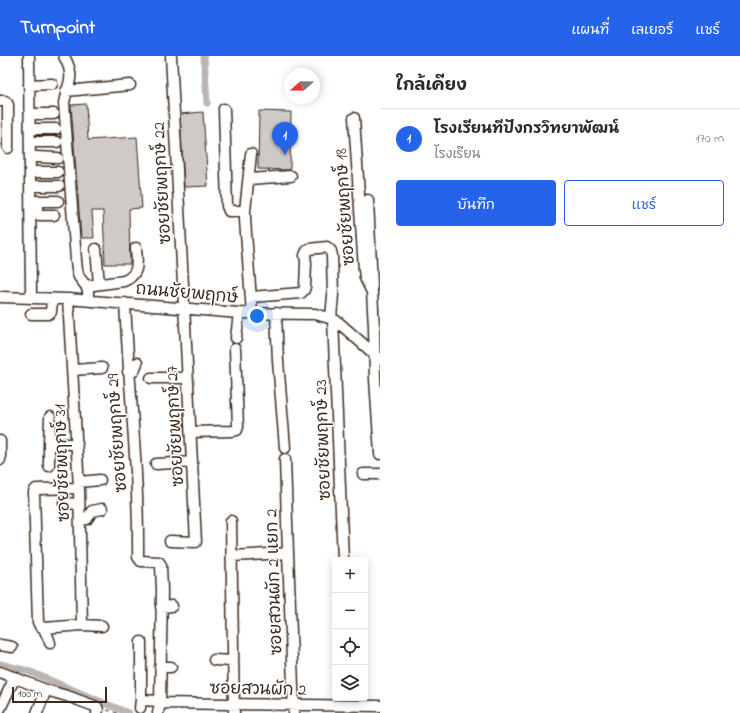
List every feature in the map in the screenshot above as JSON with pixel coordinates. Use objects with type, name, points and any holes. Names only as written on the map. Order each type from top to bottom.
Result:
[{"type":"street","points":[[29,56],[30,85],[36,142],[37,211],[38,214],[54,215]]},
{"type":"street","points":[[64,56],[69,67],[71,77],[64,103],[76,260],[79,277],[88,291],[88,300]]},
{"type":"street","name":"ซอยชัยพฤกษ์ 22","points":[[171,56],[184,308]]},
{"type":"street","points":[[30,85],[52,84]]},
{"type":"street","points":[[66,91],[130,85]]},
{"type":"street","points":[[0,101],[5,101],[8,105],[8,148]]},
{"type":"street","points":[[224,109],[227,206],[229,211],[245,211]]},
{"type":"street","points":[[31,298],[34,127],[36,110],[54,114]]},
{"type":"street","name":"ซอยชัยพฤกษ์ 18","points":[[354,118],[364,270],[365,278],[372,292]]},
{"type":"street","points":[[34,127],[56,129]]},
{"type":"street","points":[[36,142],[57,142]]},
{"type":"street","points":[[251,154],[245,220],[252,313]]},
{"type":"street","points":[[36,157],[58,158]]},
{"type":"street","points":[[36,172],[58,172]]},
{"type":"street","points":[[249,179],[291,176]]},
{"type":"street","points":[[36,186],[59,186]]},
{"type":"street","points":[[37,201],[58,200]]},
{"type":"street","name":"ซอยชัยพฤกษ์ 18","points":[[368,200],[374,327],[377,357],[375,379],[380,454]]},
{"type":"street","name":"ซอยชัยพฤกษ์ 23","points":[[251,297],[301,293],[305,287],[307,251],[309,249],[327,247],[331,251],[332,319],[343,557]]},
{"type":"street","points":[[86,286],[124,281],[128,279],[137,269],[136,248]]},
{"type":"street","points":[[96,249],[99,284]]},
{"type":"street","name":"ถนนชัยพฤกษ์","points":[[0,297],[88,300],[239,313],[316,314],[338,322],[377,357]]},
{"type":"street","points":[[31,314],[50,313],[52,299]]},
{"type":"street","name":"ซอยชัยพฤกษ์ 31","points":[[68,299],[79,485],[82,625]]},
{"type":"street","name":"ซอยชัยพฤกษ์ 29","points":[[125,303],[128,372],[135,448],[138,557],[141,561],[160,563],[162,591],[167,607],[166,637],[160,667]]},
{"type":"street","name":"ซอยชัยพฤกษ์ 27","points":[[170,541],[196,542],[184,308]]},
{"type":"street","points":[[236,338],[239,313]]},
{"type":"street","points":[[276,313],[285,448]]},
{"type":"street","points":[[191,432],[237,430],[235,349]]},
{"type":"street","points":[[128,372],[134,371],[137,363]]},
{"type":"street","points":[[73,370],[102,368]]},
{"type":"street","points":[[151,378],[187,378]]},
{"type":"street","points":[[49,466],[50,417]]},
{"type":"street","points":[[0,441],[0,460]]},
{"type":"street","points":[[49,444],[77,444]]},
{"type":"street","name":"ซอยสวนผัก 2 แยก 2","points":[[285,459],[294,709]]},
{"type":"street","points":[[156,464],[192,462]]},
{"type":"street","points":[[363,474],[380,474]]},
{"type":"street","points":[[50,643],[44,628],[40,626],[38,622],[34,492],[36,489],[79,485],[100,480]]},
{"type":"street","points":[[64,503],[79,504]]},
{"type":"street","points":[[80,520],[87,519],[92,511],[102,509]]},
{"type":"street","points":[[231,522],[234,708]]},
{"type":"street","points":[[232,556],[288,553]]},
{"type":"street","points":[[44,628],[82,625],[102,626]]},
{"type":"street","name":"ซอยสวนผัก 2","points":[[141,642],[140,704],[160,702],[211,708],[266,709],[294,709],[352,702],[380,706]]},
{"type":"street","points":[[0,645],[12,647]]},
{"type":"street","points":[[214,660],[233,661]]},
{"type":"street","points":[[158,713],[160,702],[160,667],[171,667]]},
{"type":"street","points":[[0,672],[46,690],[67,696],[97,710]]},
{"type":"street","points":[[0,709],[15,677]]},
{"type":"street","points":[[37,713],[46,690]]},
{"type":"path","points":[[97,710],[117,713]]},
{"type":"building","points":[[86,104],[88,140],[137,137],[142,208],[129,209],[130,264],[105,264],[103,211],[92,211],[94,238],[81,238],[71,105]]},
{"type":"building","points":[[259,111],[291,112],[290,170],[258,169]]},
{"type":"building","points":[[203,112],[208,186],[184,187],[180,114]]},
{"type":"waterway","points":[[204,56],[207,103]]},
{"type":"waterway","points":[[0,664],[28,671],[128,713]]},
{"type":"place","name":"โรงเรียนทีปังกรวิทยาพัฒน์","points":[[285,155]]}]
